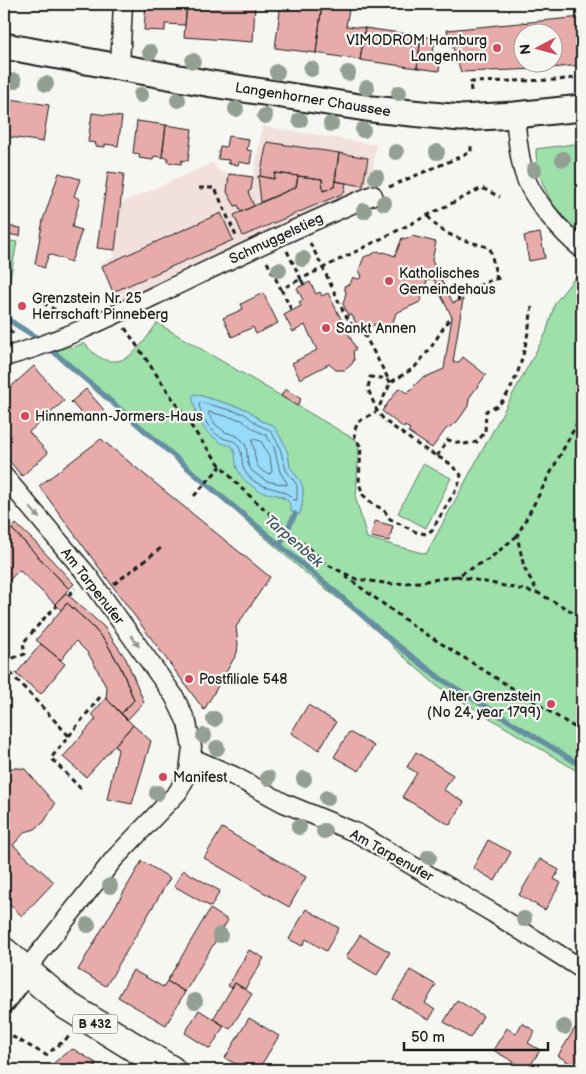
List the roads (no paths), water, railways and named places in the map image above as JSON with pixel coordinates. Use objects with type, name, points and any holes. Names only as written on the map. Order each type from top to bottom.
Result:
[{"type":"main road","name":"Langenhorner Chaussee","points":[[4,30],[46,54]]},
{"type":"main road","name":"Langenhorner Chaussee","points":[[4,46],[212,84],[372,109],[461,118],[516,115],[582,108]]},
{"type":"main road","name":"Langenhorner Chaussee","points":[[4,59],[46,54]]},
{"type":"main road","name":"B 432","points":[[6,939],[25,971],[82,1016],[171,1070]]},
{"type":"main road","points":[[4,999],[25,971]]},
{"type":"street","points":[[120,66],[123,4]]},
{"type":"street","points":[[516,115],[524,175],[553,220],[582,249]]},
{"type":"street","name":"Schmuggelstieg","points":[[4,357],[29,350],[117,314],[251,249],[372,195]]},
{"type":"street","name":"Am Tarpenufer","points":[[4,476],[88,576],[174,696],[183,713],[191,737],[192,758],[187,777],[178,792],[114,859],[25,971]]},
{"type":"street","name":"Am Tarpenufer","points":[[192,758],[234,776],[284,803],[357,833],[493,913],[582,969]]},
{"type":"water","points":[[195,394],[248,410],[261,421],[273,425],[284,443],[290,467],[301,482],[303,489],[302,506],[299,515],[291,511],[290,505],[285,498],[261,492],[242,477],[236,465],[232,446],[221,443],[207,432],[198,420],[192,396]]},
{"type":"waterway","name":"Tarpenbek","points":[[4,317],[39,339],[388,638],[441,679],[582,766]]},
{"type":"waterway","points":[[280,545],[295,514]]},
{"type":"place","name":"VIMODROM Hamburg Langenhorn","points":[[497,48]]},
{"type":"place","name":"Katholisches Gemeindehaus","points":[[389,281]]},
{"type":"place","name":"Grenzstein Nr. 25 Herrschaft Pinneberg","points":[[22,306]]},
{"type":"place","name":"Sankt Annen","points":[[326,328]]},
{"type":"place","name":"Hinnemann-Jormers-Haus","points":[[25,416]]},
{"type":"place","name":"Postfiliale 548","points":[[189,679]]},
{"type":"place","name":"Alter Grenzstein (No 24, year 1799)","points":[[551,704]]},
{"type":"place","name":"Manifest","points":[[163,777]]}]
